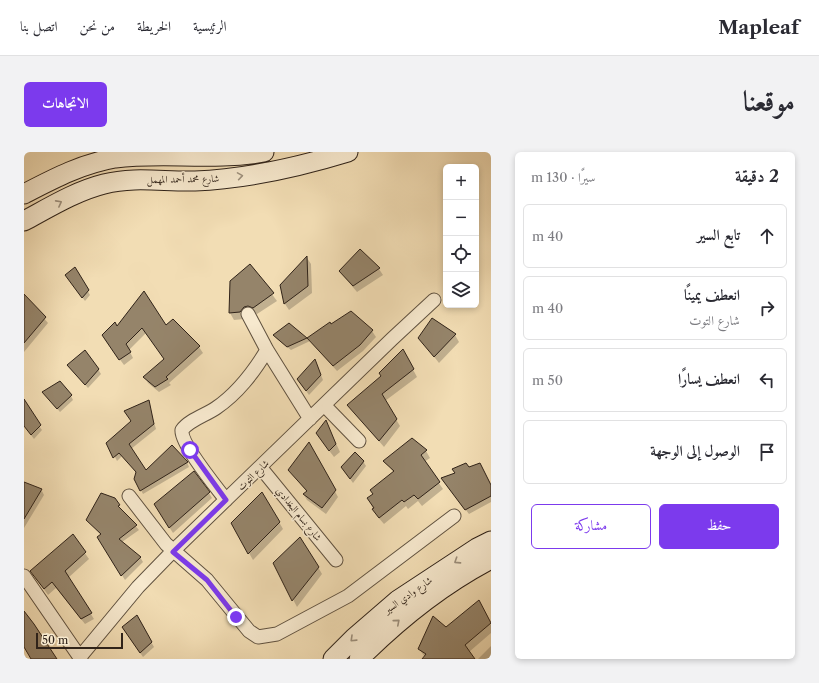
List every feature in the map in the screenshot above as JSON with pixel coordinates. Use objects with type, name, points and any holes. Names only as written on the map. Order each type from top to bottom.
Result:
[{"type":"main road","points":[[24,194],[80,167],[115,158],[133,156],[205,157],[264,152]]},
{"type":"main road","name":"شارع محمد أحمد المهمل","points":[[24,221],[75,194],[104,184],[131,180],[178,182],[233,178],[301,165],[348,152]]},
{"type":"main road","name":"شارع وادي السير","points":[[333,659],[398,600],[477,548],[491,541]]},
{"type":"main road","name":"شارع وادي السير","points":[[359,659],[383,635],[416,607],[460,576],[491,559]]},
{"type":"street","name":"شارع التوت","points":[[81,658],[138,587],[226,500],[434,300]]},
{"type":"street","points":[[248,314],[267,350],[310,419]]},
{"type":"street","points":[[226,500],[190,450],[184,440],[182,430],[216,408],[238,390],[249,378],[267,350]]},
{"type":"street","points":[[324,405],[359,441]]},
{"type":"street","name":"شارع بسام البغدادي","points":[[261,468],[336,560]]},
{"type":"street","points":[[129,496],[156,533],[173,552],[207,580],[249,631],[258,637],[277,634],[348,596],[454,516]]},
{"type":"street","points":[[24,576],[81,658]]},
{"type":"building","points":[[360,249],[380,268],[353,286],[339,271]]},
{"type":"building","points":[[307,256],[308,286],[284,304],[280,285]]},
{"type":"building","points":[[250,264],[274,293],[253,308],[248,306],[244,307],[240,312],[229,313],[230,281]]},
{"type":"building","points":[[75,267],[89,290],[82,298],[65,275]]},
{"type":"building","points":[[144,291],[166,325],[173,319],[200,346],[166,377],[168,379],[155,387],[143,377],[164,359],[142,328],[126,344],[131,352],[119,360],[102,335],[115,322],[117,326]]},
{"type":"building","points":[[24,294],[46,317],[24,343]]},
{"type":"building","points":[[351,311],[373,330],[360,345],[333,366],[307,338],[330,322],[331,324]]},
{"type":"building","points":[[432,318],[456,334],[434,357],[418,338]]},
{"type":"building","points":[[289,323],[307,338],[287,347],[273,335]]},
{"type":"building","points":[[403,349],[414,369],[382,394],[397,419],[379,441],[347,405],[381,376],[379,373]]},
{"type":"building","points":[[85,350],[99,369],[85,385],[67,365]]},
{"type":"building","points":[[315,359],[321,375],[306,391],[297,379]]},
{"type":"building","points":[[60,381],[72,395],[57,409],[42,392]]},
{"type":"building","points":[[24,399],[41,425],[31,435],[24,426]]},
{"type":"building","points":[[149,400],[154,424],[129,444],[146,470],[172,445],[188,462],[140,491],[134,479],[136,472],[119,453],[113,458],[106,443],[131,421],[124,411]]},
{"type":"building","points":[[326,420],[336,444],[329,451],[316,433]]},
{"type":"building","points":[[412,438],[427,450],[421,455],[440,482],[418,499],[414,495],[404,502],[402,500],[379,518],[372,509],[374,508],[367,498],[373,494],[370,490],[394,471],[383,461]]},
{"type":"building","points":[[309,442],[336,490],[322,508],[303,494],[307,491],[288,470]]},
{"type":"building","points":[[355,452],[364,461],[350,479],[341,467]]},
{"type":"building","points":[[466,463],[469,467],[480,463],[491,485],[491,496],[465,510],[441,478],[455,473],[452,469]]},
{"type":"building","points":[[194,471],[210,492],[169,528],[154,504]]},
{"type":"building","points":[[24,482],[42,489],[24,519]]},
{"type":"building","points":[[262,492],[280,522],[248,554],[231,523]]},
{"type":"building","points":[[101,493],[115,498],[120,505],[118,506],[137,525],[119,539],[141,557],[121,576],[97,537],[101,534],[86,520]]},
{"type":"building","points":[[73,534],[86,552],[65,571],[92,613],[81,619],[52,582],[44,589],[30,571]]},
{"type":"building","points":[[300,537],[319,567],[292,601],[273,563]]},
{"type":"building","points":[[479,600],[491,623],[465,645],[475,659],[422,659],[426,654],[418,649],[433,616],[446,627]]},
{"type":"building","points":[[24,611],[57,659],[31,659],[24,647]]},
{"type":"building","points":[[137,615],[152,642],[140,653],[122,627]]},
{"type":"route","points":[[190,450],[226,500],[173,552],[207,580],[219,593],[236,617]]}]
